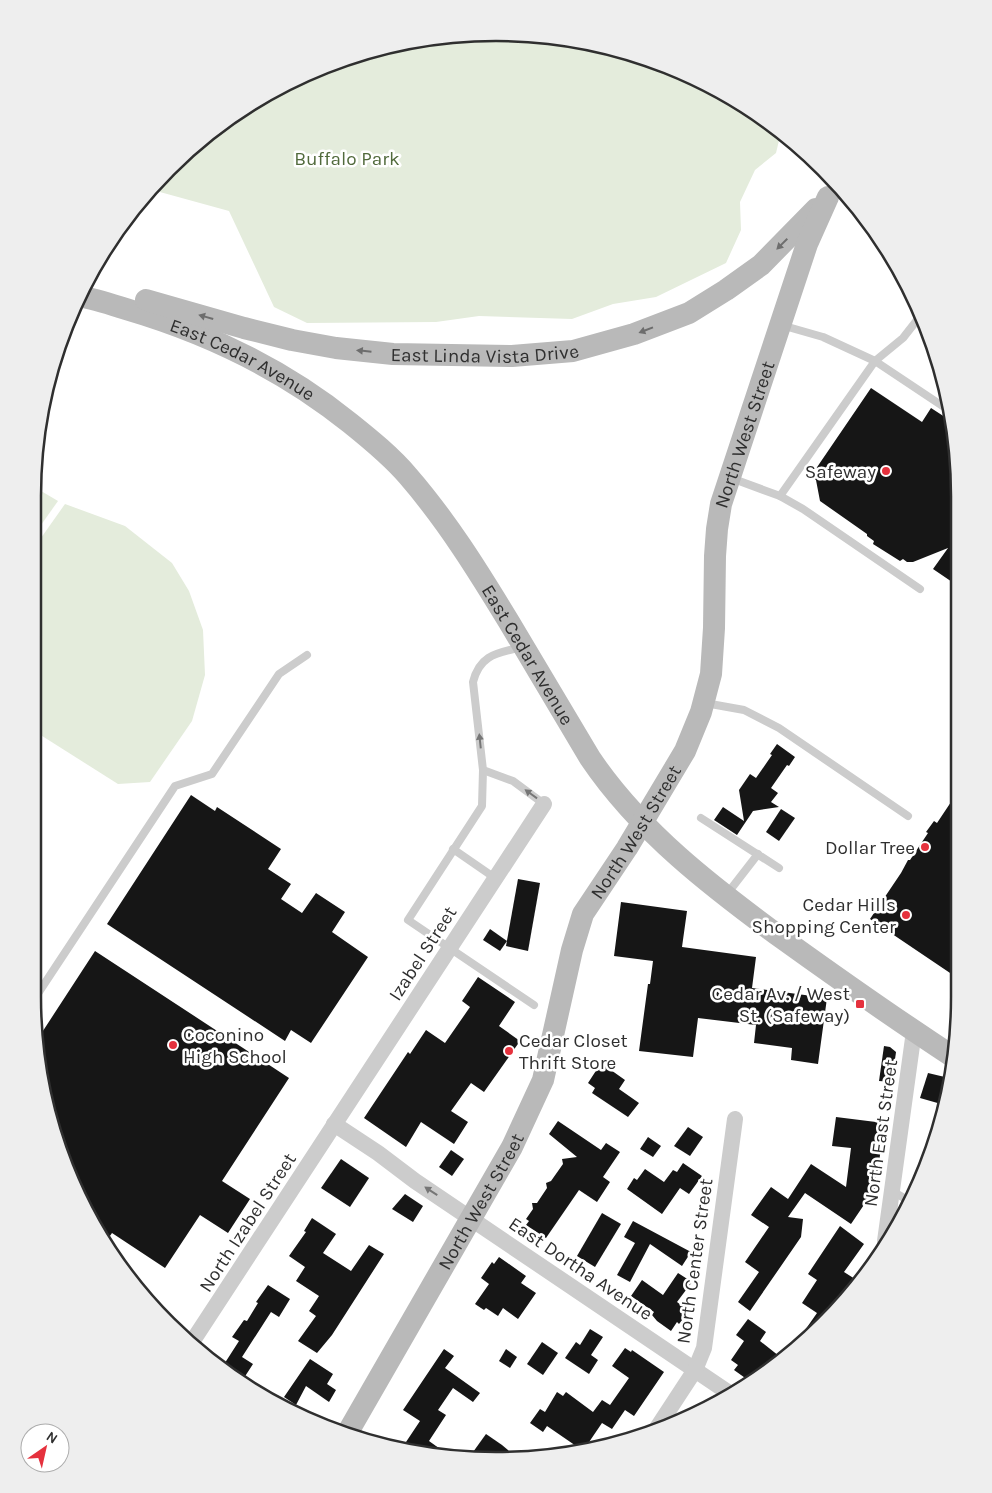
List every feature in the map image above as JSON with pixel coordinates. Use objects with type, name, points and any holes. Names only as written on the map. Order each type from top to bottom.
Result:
[{"type":"street","name":"East Linda Vista Drive","points":[[88,295],[115,291],[244,328],[292,340],[336,348],[392,354],[512,356],[573,350],[634,334],[689,313],[761,265],[832,191]]},
{"type":"street","name":"North West Street","points":[[350,1428],[512,1147],[543,1080],[572,950],[583,914],[627,848],[685,751],[704,703],[713,656],[717,529],[721,504],[806,244],[832,191]]},
{"type":"street","name":"East Cedar Avenue","points":[[87,297],[156,318],[235,350],[267,366],[332,409],[373,441],[407,474],[439,513],[465,550],[606,782],[642,822],[693,869],[726,896],[826,970],[947,1053]]},
{"type":"street","name":"Izabel Street","points":[[334,1124],[544,804]]},
{"type":"street","name":"North East Street","points":[[887,1230],[914,1031]]},
{"type":"street","name":"North Center Street","points":[[662,1420],[695,1370],[704,1348],[735,1119]]},
{"type":"street","name":"East Dortha Avenue","points":[[334,1124],[378,1153],[414,1181],[472,1218],[725,1390]]},
{"type":"street","name":"North Izabel Street","points":[[195,1338],[334,1124]]},
{"type":"lane","points":[[780,496],[875,361],[903,338],[916,322]]},
{"type":"lane","points":[[779,325],[823,337],[875,361],[942,405]]},
{"type":"lane","points":[[729,477],[780,496],[920,589]]},
{"type":"lane","points":[[524,647],[495,654],[479,665],[476,672],[473,682],[483,770],[482,806],[408,920],[534,1005]]},
{"type":"lane","points":[[41,989],[175,786],[212,774],[278,674],[307,655]]},
{"type":"lane","points":[[704,703],[744,710],[779,728],[908,816]]},
{"type":"lane","points":[[483,770],[513,782],[544,804]]},
{"type":"lane","points":[[701,818],[778,868]]},
{"type":"lane","points":[[453,849],[495,878]]},
{"type":"lane","points":[[726,896],[758,854]]},
{"type":"lane","points":[[892,1190],[904,1198]]},
{"type":"green space","name":"Buffalo Park","points":[[466,42],[526,42],[585,50],[614,57],[642,65],[697,88],[749,118],[779,140],[776,153],[755,170],[740,202],[741,230],[726,263],[656,297],[613,304],[572,319],[479,316],[436,322],[307,323],[274,307],[229,211],[158,192],[174,174],[219,135],[243,118],[295,88],[350,65],[407,50],[437,45]]},
{"type":"green space","points":[[41,491],[58,501],[41,525]]},
{"type":"green space","points":[[65,504],[125,526],[172,563],[189,591],[203,630],[205,675],[192,721],[150,782],[118,784],[41,735],[41,538]]},
{"type":"building","name":"Safeway","points":[[871,388],[922,422],[931,408],[944,416],[950,466],[951,581],[933,569],[948,548],[913,562],[907,562],[903,559],[900,561],[873,544],[874,541],[867,534],[820,501],[816,480],[811,476]]},
{"type":"building","points":[[777,744],[795,757],[771,788],[778,793],[771,802],[779,807],[753,811],[737,835],[714,820],[723,807],[744,821],[739,790],[750,774],[756,778],[772,755],[770,754]]},
{"type":"building","points":[[191,795],[215,811],[217,807],[281,849],[268,869],[291,884],[281,899],[302,913],[316,893],[345,912],[332,932],[368,957],[311,1043],[291,1030],[285,1041],[107,924]]},
{"type":"building","points":[[951,802],[951,974],[870,919],[928,833],[926,832],[934,821],[937,823]]},
{"type":"building","points":[[781,809],[795,818],[779,841],[766,832]]},
{"type":"building","points":[[518,879],[540,883],[528,951],[506,946]]},
{"type":"building","points":[[621,902],[687,911],[682,947],[756,957],[752,988],[827,998],[818,1064],[791,1060],[792,1048],[754,1043],[756,1025],[698,1018],[693,1057],[639,1051],[653,961],[614,956]]},
{"type":"building","points":[[490,929],[507,941],[500,951],[483,940]]},
{"type":"building","points":[[95,951],[289,1078],[222,1181],[250,1199],[228,1233],[200,1215],[165,1268],[112,1233],[110,1236],[88,1198],[65,1143],[50,1086],[42,1032]]},
{"type":"building","points":[[478,977],[515,1002],[499,1026],[520,1041],[484,1092],[471,1083],[451,1111],[468,1122],[454,1144],[421,1122],[406,1147],[364,1118],[408,1052],[410,1054],[426,1030],[445,1043],[470,1007],[462,1001]]},
{"type":"building","points":[[884,1046],[890,1047],[896,1052],[892,1082],[879,1081]]},
{"type":"building","points":[[601,1063],[625,1080],[619,1089],[639,1103],[628,1117],[592,1093],[595,1088],[588,1083]]},
{"type":"building","points":[[928,1073],[944,1077],[938,1103],[920,1098]]},
{"type":"building","points":[[836,1117],[884,1123],[878,1171],[873,1184],[876,1187],[851,1224],[805,1193],[788,1217],[803,1219],[801,1237],[750,1311],[738,1302],[759,1272],[745,1262],[769,1227],[751,1215],[771,1187],[788,1199],[811,1164],[846,1187],[851,1148],[832,1146]]},
{"type":"building","points":[[558,1121],[601,1150],[606,1143],[620,1152],[603,1177],[610,1182],[597,1202],[579,1190],[546,1238],[526,1225],[529,1221],[526,1219],[533,1209],[532,1203],[537,1203],[547,1188],[546,1183],[551,1181],[563,1164],[562,1159],[577,1157],[549,1134]]},
{"type":"building","points":[[688,1127],[703,1137],[690,1156],[674,1146]]},
{"type":"building","points":[[648,1137],[661,1146],[653,1157],[640,1149]]},
{"type":"building","points":[[451,1150],[464,1159],[452,1176],[439,1167]]},
{"type":"building","points":[[341,1159],[369,1178],[350,1207],[321,1188]]},
{"type":"building","points":[[683,1163],[702,1176],[689,1194],[680,1188],[662,1214],[627,1189],[634,1178],[637,1180],[645,1169],[664,1182],[673,1170],[677,1172]]},
{"type":"building","points":[[405,1194],[423,1206],[413,1222],[392,1209]]},
{"type":"building","points":[[602,1213],[621,1224],[595,1267],[577,1256]]},
{"type":"building","points":[[312,1218],[336,1234],[323,1253],[351,1271],[369,1245],[384,1254],[332,1335],[317,1353],[298,1341],[316,1316],[309,1311],[319,1296],[296,1281],[305,1267],[289,1256],[306,1232],[304,1231]]},
{"type":"building","points":[[633,1221],[691,1252],[682,1266],[650,1244],[630,1282],[617,1275],[635,1243],[624,1237]]},
{"type":"building","points":[[840,1226],[864,1244],[844,1272],[854,1278],[818,1319],[804,1332],[817,1313],[802,1303],[817,1280],[808,1274]]},
{"type":"building","points":[[499,1257],[526,1276],[521,1283],[536,1293],[518,1319],[503,1308],[498,1316],[486,1308],[484,1310],[475,1304],[489,1284],[481,1278],[492,1262],[494,1264]]},
{"type":"building","points":[[678,1273],[692,1282],[677,1302],[689,1311],[679,1324],[677,1322],[671,1331],[657,1321],[652,1315],[654,1312],[631,1296],[642,1280],[663,1295]]},
{"type":"building","points":[[268,1285],[290,1299],[279,1317],[271,1312],[242,1357],[253,1364],[245,1376],[225,1362],[239,1341],[232,1337],[244,1320],[247,1321],[258,1303],[256,1302]]},
{"type":"building","points":[[748,1319],[766,1332],[760,1341],[777,1355],[745,1378],[734,1370],[738,1365],[731,1360],[744,1341],[736,1335]]},
{"type":"building","points":[[590,1329],[603,1337],[591,1355],[598,1360],[589,1374],[565,1358],[576,1342],[580,1345]]},
{"type":"building","points":[[542,1342],[558,1353],[543,1375],[527,1364]]},
{"type":"building","points":[[625,1348],[631,1352],[632,1350],[664,1372],[634,1416],[625,1410],[612,1429],[602,1423],[589,1442],[574,1445],[547,1426],[543,1432],[530,1423],[540,1409],[545,1412],[557,1392],[563,1396],[566,1392],[593,1412],[602,1400],[610,1405],[629,1378],[612,1366]]},
{"type":"building","points":[[444,1349],[454,1356],[445,1368],[480,1393],[473,1402],[453,1388],[438,1410],[446,1415],[429,1441],[439,1448],[406,1443],[420,1421],[403,1410]]},
{"type":"building","points":[[506,1349],[517,1357],[510,1368],[499,1361]]},
{"type":"building","points":[[310,1359],[333,1374],[327,1384],[336,1390],[329,1402],[306,1386],[296,1405],[284,1397]]},
{"type":"building","points":[[486,1434],[510,1452],[496,1452],[474,1451]]},
{"type":"place","name":"Safeway","points":[[886,471]]},
{"type":"place","name":"Dollar Tree","points":[[925,847]]},
{"type":"place","name":"Cedar Hills Shopping Center","points":[[906,915]]},
{"type":"place","name":"Cedar Av. / West St. (Safeway)","points":[[860,1004]]},
{"type":"place","name":"Coconino High School","points":[[173,1045]]},
{"type":"place","name":"Cedar Closet Thrift Store","points":[[509,1051]]}]
